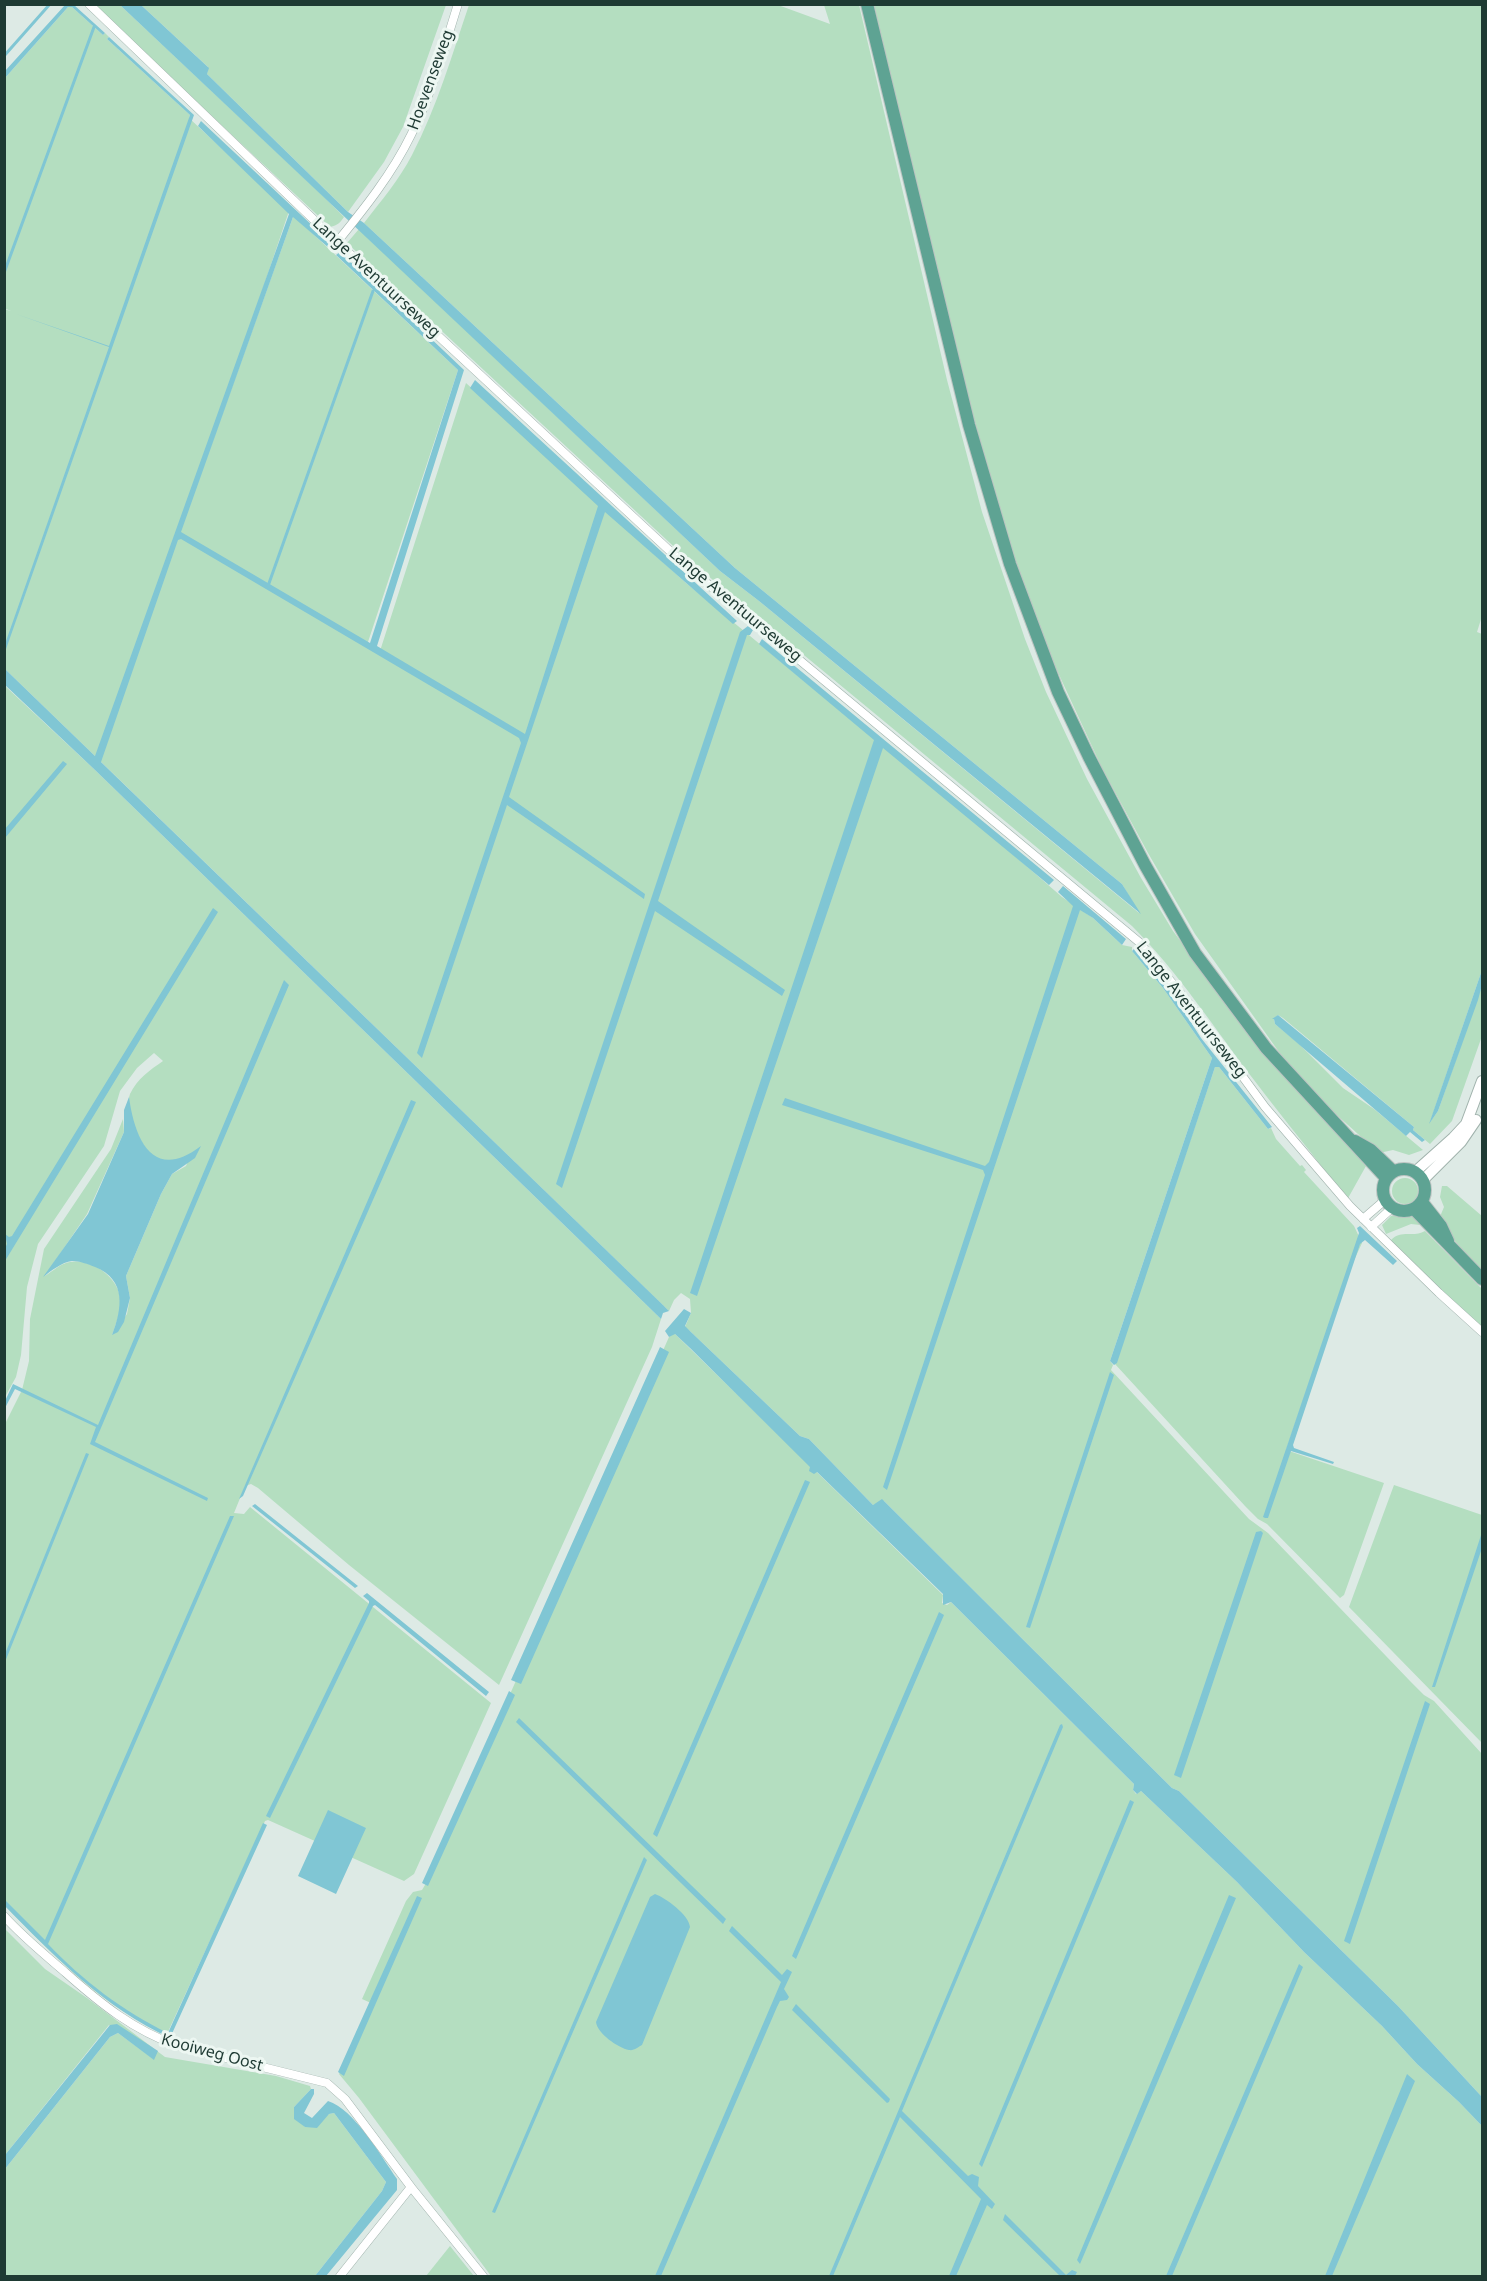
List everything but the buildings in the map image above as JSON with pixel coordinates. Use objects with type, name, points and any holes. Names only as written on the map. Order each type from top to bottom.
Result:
[{"type":"main road","points":[[867,4],[972,436],[1010,564],[1058,692],[1094,767],[1195,953],[1266,1048],[1352,1139],[1364,1156],[1389,1175]]},
{"type":"main road","points":[[1404,1168],[1419,1176],[1425,1191],[1418,1206],[1403,1212],[1388,1204],[1382,1189],[1389,1175],[1404,1168]]},
{"type":"main road","points":[[1418,1206],[1441,1226],[1450,1245],[1482,1280]]},
{"type":"street","name":"Lange Aventuurseweg","points":[[89,4],[337,242],[685,565],[1139,942],[1190,1005],[1265,1107],[1363,1219],[1482,1332]]},
{"type":"street","name":"Hoevenseweg","points":[[337,242],[358,216],[411,136],[425,104],[458,4]]},
{"type":"street","points":[[1419,1176],[1466,1124],[1482,1081]]},
{"type":"street","points":[[1419,1176],[1469,1133],[1482,1103]]},
{"type":"street","points":[[1363,1219],[1388,1204]]},
{"type":"street","points":[[1371,1227],[1388,1204]]},
{"type":"street","name":"Kooiweg Oost","points":[[4,1916],[22,1935],[108,2010],[155,2038],[178,2046],[327,2083],[345,2099],[483,2277]]},
{"type":"street","points":[[340,2277],[411,2187]]},
{"type":"green space","points":[[97,5],[120,5],[319,192],[344,217],[341,221],[330,227],[102,13]]},
{"type":"green space","points":[[141,5],[446,5],[403,127],[384,162],[348,212],[207,74],[208,67]]},
{"type":"green space","points":[[469,5],[778,5],[830,24],[824,5],[859,5],[947,380],[982,512],[1025,639],[1046,692],[1087,779],[1173,931],[1262,1051],[1366,1166],[1347,1200],[1181,982],[1132,926],[684,556],[347,243],[359,229],[720,571],[1139,913],[1122,884],[735,568],[364,223],[401,173],[421,137],[444,81]]},
{"type":"green space","points":[[874,5],[1482,5],[1482,616],[1477,632],[1482,634],[1482,970],[1430,1122],[1438,1111],[1482,985],[1482,1036],[1452,1121],[1430,1144],[1413,1130],[1414,1127],[1283,1018],[1278,1015],[1274,1019],[1275,1024],[1298,1043],[1343,1088],[1374,1109],[1423,1150],[1409,1155],[1393,1150],[1379,1153],[1317,1097],[1279,1052],[1195,934],[1102,768],[1043,640],[1003,524],[962,375]]},
{"type":"green space","points":[[68,7],[72,7],[103,35],[105,33],[109,37],[107,39],[289,211],[194,493],[293,217],[295,217],[458,370],[367,645],[380,651],[466,383],[686,583],[993,837],[1062,897],[1093,918],[1122,945],[1132,947],[1132,951],[1163,988],[1212,1058],[1110,1361],[1113,1365],[1111,1370],[1249,1519],[1268,1533],[1410,1681],[1434,1701],[1482,1754],[1482,2097],[1398,2006],[1179,1791],[1172,1788],[884,1501],[873,1505],[809,1439],[800,1436],[685,1327],[691,1313],[690,1299],[681,1293],[674,1300],[669,1311],[5,669],[4,309],[11,311],[4,308],[5,78]]},
{"type":"green space","points":[[4,685],[95,770],[661,1319],[652,1347],[499,1685],[349,1565],[258,1488],[251,1484],[245,1486],[234,1513],[244,1514],[250,1507],[491,1703],[414,1874],[404,1881],[268,1820],[265,1821],[167,2034],[143,2023],[100,1995],[60,1961],[5,1906],[5,1424],[22,1390],[29,1361],[30,1319],[44,1249],[111,1149],[123,1119],[124,1132],[87,1214],[45,1276],[63,1264],[78,1261],[102,1270],[114,1282],[120,1297],[118,1316],[112,1335],[127,1314],[130,1298],[126,1276],[161,1194],[172,1174],[186,1166],[191,1154],[165,1161],[155,1158],[147,1150],[134,1126],[129,1108],[130,1094],[140,1079],[163,1061],[154,1053],[137,1068],[120,1091],[104,1146],[38,1244],[27,1287],[21,1355],[16,1377],[5,1397]]},
{"type":"green space","points":[[1215,1067],[1219,1067],[1268,1129],[1271,1128],[1276,1139],[1300,1166],[1302,1165],[1306,1170],[1304,1172],[1354,1226],[1362,1243],[1344,1282],[1286,1450],[1384,1483],[1344,1595],[1340,1598],[1267,1524],[1258,1519],[1245,1506],[1115,1364]]},
{"type":"green space","points":[[1405,1178],[1414,1182],[1418,1191],[1414,1200],[1405,1204],[1396,1200],[1392,1191],[1396,1182]]},
{"type":"green space","points":[[1442,1186],[1447,1186],[1482,1216],[1482,1272],[1439,1219],[1444,1207],[1440,1197]]},
{"type":"green space","points":[[1391,1216],[1415,1216],[1420,1225],[1411,1224],[1386,1234],[1382,1225]]},
{"type":"green space","points":[[1425,1231],[1482,1289],[1482,1328],[1392,1244],[1391,1240],[1399,1235]]},
{"type":"green space","points":[[674,1333],[943,1595],[942,1603],[947,1605],[951,1602],[1134,1784],[1133,1790],[1136,1794],[1141,1791],[1237,1882],[1304,1952],[1482,2126],[1482,2276],[491,2276],[339,2074],[371,2003],[362,1999],[406,1901],[413,1892],[422,1890],[425,1885],[669,1337]]},
{"type":"green space","points":[[1394,1485],[1482,1515],[1482,1743],[1349,1607]]},
{"type":"green space","points":[[5,1929],[45,1969],[165,2057],[276,2076],[310,2086],[311,2089],[294,2107],[305,2127],[334,2113],[386,2182],[382,2191],[315,2276],[5,2276],[5,2169],[110,2037],[118,2033],[155,2060],[109,2025],[5,2155]]},
{"type":"green space","points":[[450,2246],[474,2276],[426,2276]]},
{"type":"water","points":[[65,5],[74,5],[105,33],[103,35],[72,7],[68,7],[5,78],[5,71]]},
{"type":"water","points":[[120,5],[141,5],[209,68],[207,74],[348,212],[364,223],[735,568],[1122,884],[1141,914],[720,571]]},
{"type":"water","points":[[109,37],[194,115],[5,652],[5,644],[109,347],[16,314],[109,346],[190,115],[107,39]]},
{"type":"water","points":[[201,121],[332,244],[329,248],[293,217],[181,532],[370,643],[458,370],[336,255],[340,252],[464,370],[377,646],[525,734],[598,506],[470,388],[475,380],[737,621],[733,624],[605,512],[509,797],[645,894],[644,899],[507,805],[422,1058],[417,1053],[521,743],[519,738],[181,539],[178,540],[101,762],[663,1305],[669,1311],[663,1313],[661,1319],[5,685],[5,669],[95,756],[289,214],[198,126]]},
{"type":"water","points":[[748,626],[753,630],[750,635],[747,635],[658,901],[785,990],[782,996],[655,911],[562,1188],[556,1184],[740,632]]},
{"type":"water","points":[[762,639],[1054,880],[1049,885],[883,748],[697,1296],[690,1293],[874,740],[759,644]]},
{"type":"water","points":[[63,761],[67,764],[5,838],[5,829]]},
{"type":"water","points":[[1063,886],[1126,939],[1122,945],[1093,918],[1080,910],[887,1490],[883,1487],[985,1175],[983,1170],[782,1105],[785,1098],[985,1166],[989,1162],[1073,906],[1058,892]]},
{"type":"water","points":[[213,908],[218,912],[5,1261],[7,1244],[5,1234],[12,1236]]},
{"type":"water","points":[[1136,947],[1167,985],[1201,1038],[1272,1127],[1268,1129],[1219,1067],[1215,1067],[1117,1363],[1114,1365],[1110,1361],[1212,1058],[1163,988],[1132,951]]},
{"type":"water","points":[[1482,970],[1482,985],[1478,1000],[1438,1111],[1429,1124]]},
{"type":"water","points":[[284,980],[289,985],[95,1442],[208,1498],[207,1501],[90,1444],[96,1427],[15,1389],[5,1408],[5,1401],[13,1384],[98,1425]]},
{"type":"water","points":[[1278,1015],[1414,1127],[1413,1130],[1425,1140],[1422,1142],[1410,1132],[1406,1136],[1275,1024],[1272,1019]]},
{"type":"water","points":[[129,1097],[136,1128],[150,1152],[159,1158],[171,1160],[185,1156],[201,1146],[195,1158],[172,1174],[161,1194],[126,1276],[130,1298],[124,1322],[118,1332],[112,1335],[119,1305],[117,1287],[113,1279],[95,1267],[72,1261],[61,1265],[43,1277],[88,1214],[124,1132],[124,1110]]},
{"type":"water","points":[[411,1100],[416,1102],[243,1496],[239,1499]]},
{"type":"water","points":[[1360,1226],[1397,1261],[1393,1265],[1365,1240],[1360,1244],[1293,1445],[1294,1448],[1334,1462],[1333,1464],[1291,1451],[1268,1518],[1265,1518],[1263,1517],[1359,1233],[1357,1228]]},
{"type":"water","points":[[684,1309],[691,1313],[685,1326],[691,1332],[800,1436],[809,1439],[873,1505],[882,1499],[1172,1788],[1179,1791],[1398,2006],[1482,2097],[1482,2126],[1304,1952],[1237,1882],[1141,1791],[1137,1794],[1133,1790],[1134,1784],[951,1602],[943,1605],[943,1594],[817,1472],[814,1474],[809,1471],[810,1467],[690,1348],[675,1334],[669,1337],[665,1331]]},
{"type":"water","points":[[660,1347],[669,1352],[521,1684],[511,1680]]},
{"type":"water","points":[[1110,1372],[1114,1375],[1030,1628],[1026,1627]]},
{"type":"water","points":[[86,1453],[89,1454],[5,1662],[5,1654]]},
{"type":"water","points":[[805,1480],[810,1482],[657,1837],[653,1834]]},
{"type":"water","points":[[255,1504],[358,1586],[355,1588],[252,1506]]},
{"type":"water","points":[[230,1516],[234,1516],[48,1944],[104,1994],[135,2015],[168,2033],[263,1823],[267,1825],[170,2038],[124,2012],[82,1980],[5,1906],[5,1900],[45,1940]]},
{"type":"water","points":[[1256,1532],[1263,1533],[1181,1778],[1174,1775]]},
{"type":"water","points":[[1482,1532],[1482,1548],[1435,1687],[1432,1687]]},
{"type":"water","points":[[367,1593],[489,1692],[486,1696],[375,1605],[373,1606],[270,1818],[266,1816],[369,1603],[363,1596]]},
{"type":"water","points":[[939,1612],[944,1615],[796,1959],[792,1956]]},
{"type":"water","points":[[509,1691],[515,1695],[428,1886],[422,1883]]},
{"type":"water","points":[[1425,1701],[1430,1704],[1350,1944],[1344,1941]]},
{"type":"water","points":[[519,1718],[726,1919],[723,1924],[516,1722]]},
{"type":"water","points":[[1062,1724],[1063,1727],[902,2111],[968,2176],[972,2174],[979,2177],[978,2186],[995,2204],[992,2209],[987,2205],[956,2276],[949,2276],[981,2199],[900,2117],[833,2276],[829,2276],[1060,1725]]},
{"type":"water","points":[[1130,1800],[1134,1802],[982,2167],[979,2164]]},
{"type":"water","points":[[328,1810],[366,1828],[336,1894],[298,1876]]},
{"type":"water","points":[[644,1857],[647,1860],[495,2213],[492,2212]]},
{"type":"water","points":[[655,1894],[681,1912],[690,1927],[642,2045],[629,2050],[609,2039],[600,2031],[596,2022],[650,1897]]},
{"type":"water","points":[[1229,1895],[1236,1898],[1080,2264],[1077,2260]]},
{"type":"water","points":[[417,1896],[422,1898],[344,2076],[338,2072]]},
{"type":"water","points":[[732,1926],[782,1975],[787,1969],[792,1972],[784,1989],[789,1997],[787,2000],[780,2001],[777,2007],[661,2276],[655,2276],[781,1982],[729,1931]]},
{"type":"water","points":[[1299,1964],[1303,1967],[1172,2276],[1166,2276]]},
{"type":"water","points":[[796,2004],[890,2099],[889,2102],[887,2103],[792,2010]]},
{"type":"water","points":[[117,2024],[158,2051],[154,2060],[118,2033],[110,2037],[5,2169],[5,2155],[110,2025]]},
{"type":"water","points":[[1407,2074],[1415,2081],[1332,2276],[1325,2276]]},
{"type":"water","points":[[311,2089],[314,2089],[314,2094],[304,2113],[312,2118],[328,2101],[348,2113],[366,2134],[397,2179],[397,2190],[326,2276],[315,2276],[382,2191],[386,2182],[334,2113],[329,2114],[317,2128],[305,2127],[294,2119],[294,2107]]},
{"type":"water","points":[[1005,2214],[1066,2275],[1072,2270],[1077,2272],[1075,2276],[1060,2276],[1003,2220]]},
{"type":"waterway","points":[[4,56],[50,4]]},
{"type":"waterway","points":[[4,273],[94,27]]},
{"type":"waterway","points":[[268,586],[373,291]]}]
